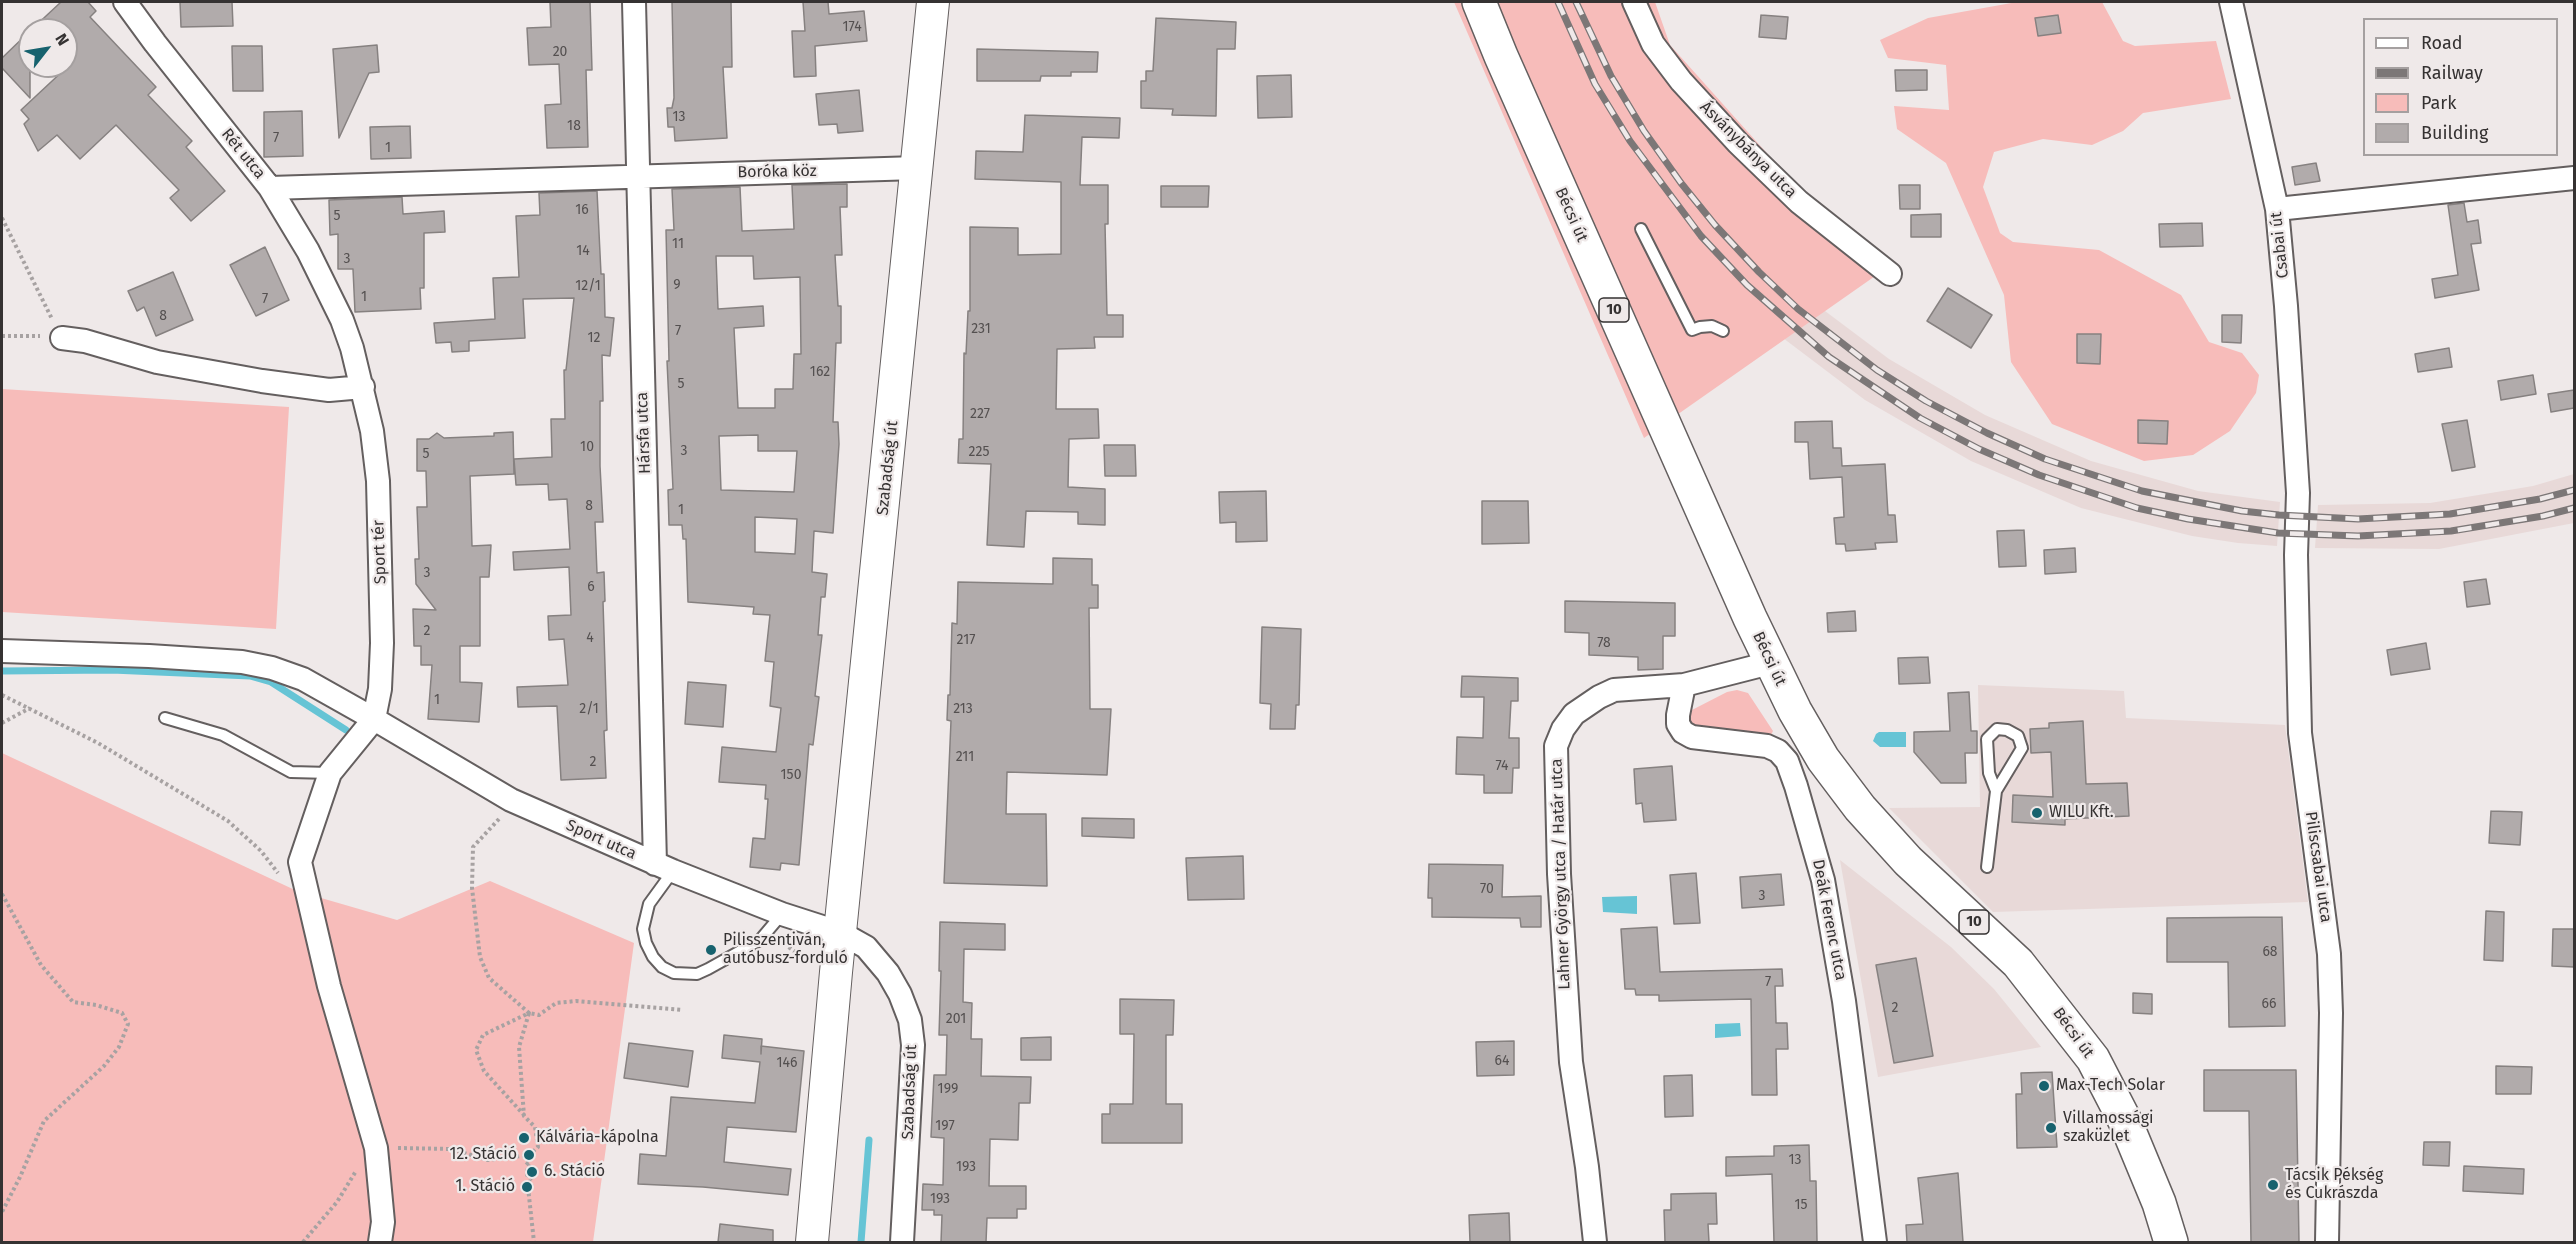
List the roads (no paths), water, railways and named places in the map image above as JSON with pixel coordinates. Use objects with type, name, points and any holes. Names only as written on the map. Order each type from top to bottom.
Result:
[{"type":"main road","name":"Szabadság út","points":[[812,1242],[836,972],[933,2]]},
{"type":"main road","name":"Bécsi út","points":[[1479,2],[1770,663],[1823,759],[1860,808],[1908,861],[2018,963],[2093,1059],[2125,1121],[2160,1203],[2172,1242]]},
{"type":"street","name":"Rét utca","points":[[125,2],[270,188],[308,251],[342,320]]},
{"type":"street","name":"Hársfa utca","points":[[633,2],[637,176],[664,867]]},
{"type":"street","name":"Ásványbánya utca","points":[[1634,2],[1653,44],[1680,81],[1799,202],[1890,274]]},
{"type":"street","name":"Csabai út","points":[[2231,2],[2277,209],[2298,493]]},
{"type":"street","name":"Boróka köz","points":[[270,188],[917,168]]},
{"type":"street","points":[[2277,209],[2574,178]]},
{"type":"street","name":"Sport tér","points":[[342,320],[363,387],[372,431],[378,481],[382,643],[380,689],[374,719]]},
{"type":"street","points":[[62,338],[85,341],[157,362],[251,379],[329,390],[363,387]]},
{"type":"street","name":"Piliscsabai utca","points":[[2298,493],[2296,555],[2300,733],[2329,954],[2331,1014],[2327,1242]]},
{"type":"street","name":"Sport utca","points":[[2,651],[242,662],[272,668],[303,679],[511,800],[664,867],[775,923],[841,933]]},
{"type":"street","name":"Lahner György utca / Határ utca","points":[[1595,1242],[1587,1167],[1571,1062],[1559,874],[1556,746],[1563,729],[1574,714],[1614,690],[1684,685],[1770,663]]},
{"type":"street","name":"Deák Ferenc utca","points":[[1684,685],[1678,715],[1678,724],[1683,732],[1692,737],[1767,746],[1778,751],[1787,761],[1796,786],[1823,880],[1844,1001],[1875,1242]]},
{"type":"street","points":[[374,719],[330,773],[300,862],[382,1222],[380,1242]]},
{"type":"street","name":"Szabadság út","points":[[841,933],[866,947],[878,959],[900,994],[910,1020],[913,1045],[912,1089],[902,1242]]},
{"type":"lane","points":[[1641,229],[1692,330],[1712,326],[1722,331]]},
{"type":"lane","points":[[165,718],[223,735],[291,772],[330,773]]},
{"type":"lane","points":[[1987,867],[1996,791],[2022,748],[2018,736],[2007,730],[1997,729],[1987,739],[1989,773],[1996,791]]},
{"type":"lane","points":[[664,867],[649,904],[643,928],[646,943],[653,957],[662,967],[674,973],[697,974],[760,940],[775,923]]},
{"type":"water","points":[[1879,732],[1906,732],[1906,747],[1880,747],[1873,741]]},
{"type":"water","points":[[1637,896],[1637,914],[1603,912],[1602,897]]},
{"type":"water","points":[[1740,1023],[1741,1036],[1715,1038],[1715,1024]]},
{"type":"waterway","points":[[2,671],[112,670],[250,676],[271,682],[346,730]]},
{"type":"waterway","points":[[861,1242],[869,1140]]},
{"type":"railway","points":[[1558,2],[1595,84],[1630,141],[1701,236],[1747,285],[1829,357],[1920,418],[1979,449],[2039,475],[2137,508],[2188,519],[2278,533],[2358,536],[2451,531],[2543,516],[2574,508]]},
{"type":"railway","points":[[1576,2],[1611,76],[1644,131],[1681,183],[1715,225],[1759,272],[1798,309],[1877,370],[1926,401],[1987,433],[2045,459],[2142,491],[2242,511],[2279,515],[2358,519],[2450,514],[2540,499],[2574,490]]},
{"type":"place","name":"WILU Kft.","points":[[2037,813]]},
{"type":"place","name":"Pilisszentiván, autóbusz-forduló","points":[[711,950]]},
{"type":"place","name":"Max-Tech Solar","points":[[2044,1086]]},
{"type":"place","name":"Villamossági szaküzlet","points":[[2051,1128]]},
{"type":"place","name":"Kálvária-kápolna","points":[[524,1138]]},
{"type":"place","name":"12. Stáció","points":[[529,1155]]},
{"type":"place","name":"6. Stáció","points":[[532,1172]]},
{"type":"place","name":"Tácsik Pékség és Cukrászda","points":[[2273,1185]]},
{"type":"place","name":"1. Stáció","points":[[527,1187]]}]
